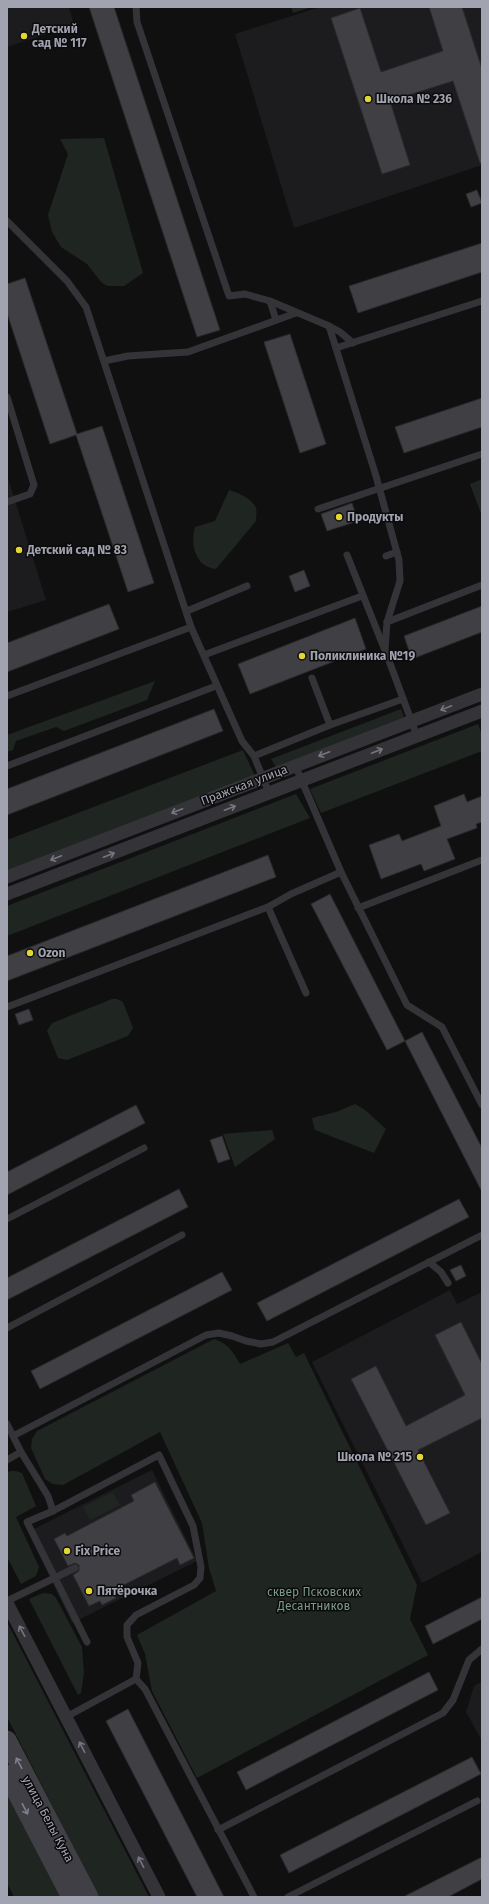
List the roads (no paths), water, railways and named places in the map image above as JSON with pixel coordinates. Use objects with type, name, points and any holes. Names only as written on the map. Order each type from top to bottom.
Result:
[{"type":"street","name":"Пражская улица","points":[[7,877],[264,777],[482,695]]},
{"type":"street","name":"Пражская улица","points":[[7,894],[482,711]]},
{"type":"street","points":[[7,1602],[159,1897]]},
{"type":"street","name":"улица Белы Куна","points":[[7,1740],[89,1897]]},
{"type":"street","name":"улица Белы Куна","points":[[7,1774],[71,1897]]},
{"type":"lane","points":[[136,7],[137,22],[229,296],[245,294],[270,301],[329,326],[340,332],[353,343]]},
{"type":"lane","points":[[7,221],[67,281],[86,307],[191,627],[216,686],[242,741],[254,756],[264,777],[269,793]]},
{"type":"lane","points":[[270,301],[276,320]]},
{"type":"lane","points":[[336,348],[482,301]]},
{"type":"lane","points":[[104,361],[128,356],[188,352],[296,313]]},
{"type":"lane","points":[[329,326],[379,489],[400,567],[400,581],[387,622],[384,650]]},
{"type":"lane","points":[[7,397],[34,485],[30,494],[7,502]]},
{"type":"lane","points":[[318,509],[482,454]]},
{"type":"lane","points":[[386,556],[397,552]]},
{"type":"lane","points":[[347,555],[417,736]]},
{"type":"lane","points":[[387,622],[482,585]]},
{"type":"lane","points":[[187,612],[246,586]]},
{"type":"lane","points":[[204,655],[362,596]]},
{"type":"lane","points":[[7,696],[191,627]]},
{"type":"lane","points":[[312,678],[330,725]]},
{"type":"lane","points":[[7,766],[216,686]]},
{"type":"lane","points":[[254,756],[330,725],[403,699]]},
{"type":"lane","points":[[295,766],[300,781],[341,872],[407,1005],[442,1027],[482,1105]]},
{"type":"lane","points":[[358,908],[482,860]]},
{"type":"lane","points":[[7,1007],[268,907],[291,894],[341,872]]},
{"type":"lane","points":[[268,907],[306,993]]},
{"type":"lane","points":[[7,1219],[144,1148]]},
{"type":"lane","points":[[7,1328],[182,1235]]},
{"type":"lane","points":[[13,1436],[206,1335],[219,1333],[261,1344],[273,1342],[482,1235]]},
{"type":"lane","points":[[429,1262],[441,1272],[448,1283]]},
{"type":"lane","points":[[7,1424],[48,1496],[53,1511]]},
{"type":"lane","points":[[7,1460],[22,1452]]},
{"type":"lane","points":[[87,1642],[27,1522],[53,1511],[159,1455],[190,1519],[198,1547],[201,1567],[200,1578],[194,1585],[136,1615],[128,1625],[127,1637],[138,1663],[136,1679],[145,1689],[254,1897]]},
{"type":"lane","points":[[7,1602],[75,1568]]},
{"type":"lane","points":[[218,1830],[443,1713],[453,1700],[470,1660],[482,1649]]},
{"type":"lane","points":[[66,1717],[136,1679]]},
{"type":"lane","points":[[288,1897],[478,1801]]},
{"type":"place","name":"Детский сад № 117","points":[[24,36]]},
{"type":"place","name":"Школа № 236","points":[[368,99]]},
{"type":"place","name":"Продукты","points":[[339,517]]},
{"type":"place","name":"Детский сад № 83","points":[[19,550]]},
{"type":"place","name":"Поликлиника №19","points":[[302,656]]},
{"type":"place","name":"Ozon","points":[[30,953]]},
{"type":"place","name":"Школа № 215","points":[[420,1457]]},
{"type":"place","name":"Fix Price","points":[[67,1551]]},
{"type":"place","name":"Пятёрочка","points":[[89,1591]]},
{"type":"park label","name":"сквер Псковских Десантников","points":[[314,1599]]}]
